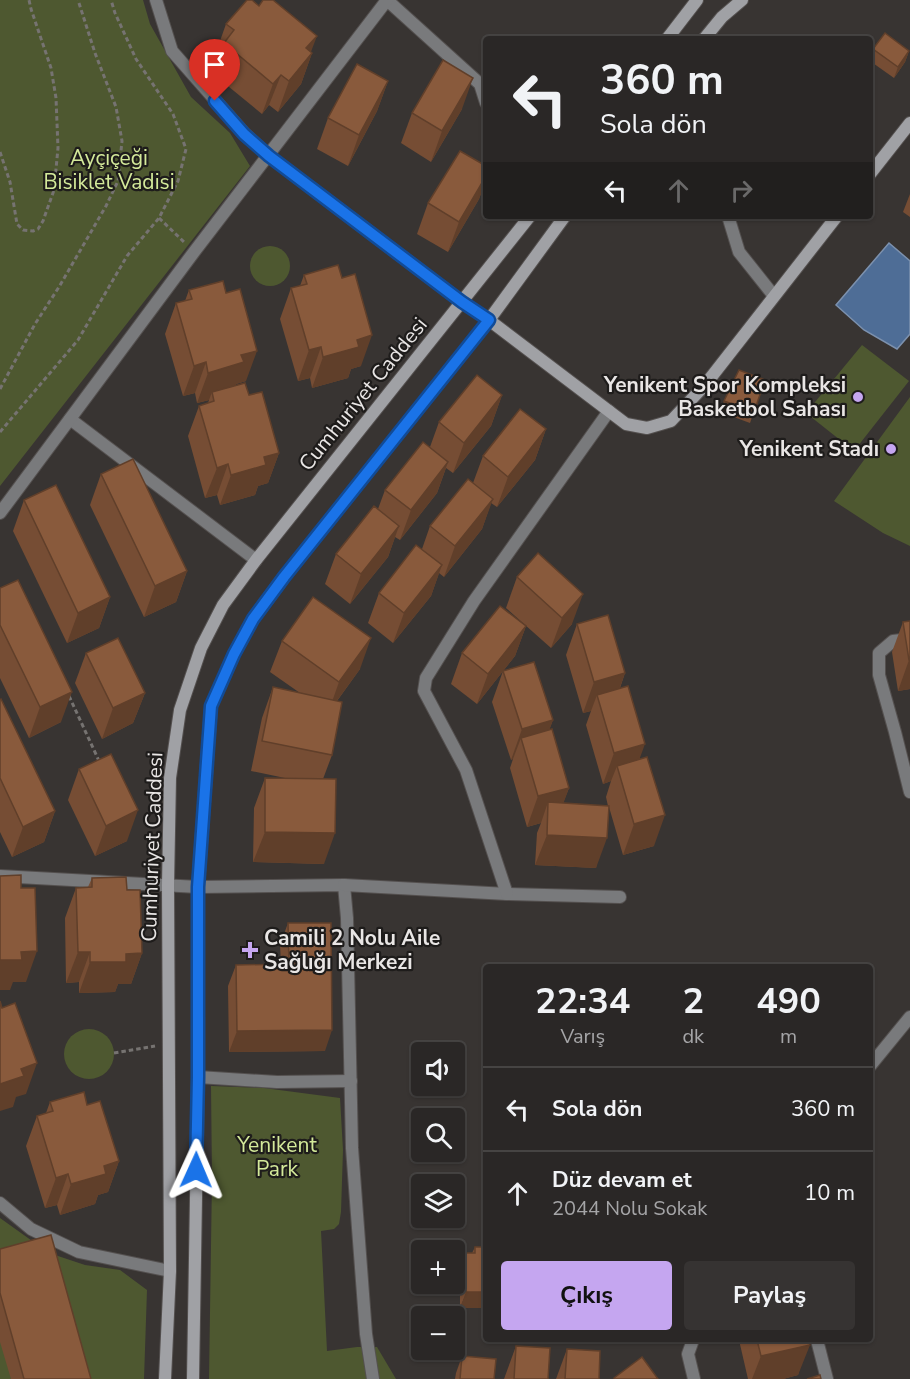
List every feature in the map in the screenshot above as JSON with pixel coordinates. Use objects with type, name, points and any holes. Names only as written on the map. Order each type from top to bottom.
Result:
[{"type":"street","points":[[156,0],[172,51],[244,134],[269,156],[626,424],[647,428],[670,421],[705,385],[835,219]]},
{"type":"street","points":[[0,513],[194,252],[387,0],[480,84],[483,94]]},
{"type":"street","points":[[669,36],[697,0]]},
{"type":"street","points":[[706,36],[722,17],[742,0]]},
{"type":"street","points":[[873,170],[910,123]]},
{"type":"street","name":"Cumhuriyet Caddesi","points":[[165,1379],[170,1271],[168,885],[170,778],[180,710],[201,648],[224,605],[256,560],[462,302],[525,219]]},
{"type":"street","points":[[193,1379],[198,1077],[198,887],[211,706],[234,654],[253,619],[489,320],[563,219]]},
{"type":"street","points":[[729,219],[740,252],[774,296]]},
{"type":"street","points":[[507,894],[466,770],[424,691],[426,678],[474,601],[609,411]]},
{"type":"street","points":[[70,419],[256,560]]},
{"type":"street","points":[[910,639],[893,641],[879,653],[879,675],[896,732],[910,792]]},
{"type":"street","points":[[0,876],[198,887],[344,885],[507,894],[620,897]]},
{"type":"street","points":[[344,885],[347,918],[352,1148],[366,1334],[373,1379]]},
{"type":"street","points":[[873,1062],[910,1017]]},
{"type":"street","points":[[198,1077],[276,1082],[351,1081]]},
{"type":"street","points":[[0,1203],[31,1229],[79,1252],[170,1271]]},
{"type":"street","points":[[692,1342],[688,1354],[694,1379]]},
{"type":"street","points":[[818,1342],[827,1379]]},
{"type":"path","points":[[0,152],[10,182],[17,224],[23,230],[38,229],[54,190],[58,148],[56,98],[51,68],[29,0]]},
{"type":"path","points":[[0,389],[35,324],[106,206],[118,181],[122,141],[116,107],[78,0]]},
{"type":"path","points":[[0,432],[78,340],[127,256],[159,218],[178,180],[186,148],[173,114],[136,59],[111,0]]},
{"type":"path","points":[[159,218],[194,252]]},
{"type":"path","points":[[66,688],[105,772]]},
{"type":"path","points":[[114,1053],[169,1043]]},
{"type":"green space","name":"Ayçiçeği Bisiklet Vadisi","points":[[0,0],[143,0],[150,24],[191,97],[230,133],[250,166],[0,486]]},
{"type":"green space","points":[[270,246],[284,252],[290,266],[284,280],[270,286],[256,280],[250,266],[256,252]]},
{"type":"green space","name":"Yenikent Spor Kompleksi Basketbol Sahası","points":[[862,345],[909,381],[854,451],[806,413]]},
{"type":"green space","name":"Yenikent Stadı","points":[[910,397],[910,546],[883,533],[834,501]]},
{"type":"green space","points":[[84,1029],[94,1029],[107,1036],[114,1049],[114,1059],[107,1072],[94,1079],[84,1079],[75,1075],[68,1068],[64,1059],[64,1049],[68,1040],[75,1033]]},
{"type":"green space","name":"Yenikent Park","points":[[211,1086],[264,1088],[340,1098],[343,1150],[341,1212],[339,1224],[334,1229],[321,1231],[327,1351],[377,1347],[396,1379],[209,1379]]},
{"type":"green space","points":[[0,1218],[49,1253],[85,1265],[120,1270],[147,1290],[144,1379],[0,1379]]},
{"type":"water","points":[[889,243],[910,261],[910,334],[897,349],[864,330],[836,305]]},
{"type":"building","points":[[247,0],[252,0],[259,6],[263,0],[273,0],[317,36],[306,48],[312,53],[289,81],[281,75],[273,84],[224,43],[234,30],[226,24]]},
{"type":"building","points":[[885,33],[909,51],[898,67],[873,49]]},
{"type":"building","points":[[443,60],[473,78],[442,131],[412,113]]},
{"type":"building","points":[[357,64],[388,81],[359,135],[328,118]]},
{"type":"building","points":[[460,151],[483,164],[483,181],[459,222],[428,203]]},
{"type":"building","points":[[338,265],[342,278],[355,274],[372,335],[357,340],[359,347],[323,357],[321,347],[309,350],[291,288],[307,284],[304,275]]},
{"type":"building","points":[[223,281],[226,293],[240,289],[257,351],[241,355],[244,362],[208,373],[206,362],[194,366],[176,303],[192,299],[189,290]]},
{"type":"building","points":[[739,370],[765,380],[754,412],[724,401]]},
{"type":"building","points":[[477,375],[502,395],[464,443],[439,422]]},
{"type":"building","points":[[245,383],[249,395],[262,392],[279,453],[264,457],[266,465],[231,475],[228,464],[217,468],[199,406],[214,401],[212,392]]},
{"type":"building","points":[[520,409],[546,429],[508,477],[483,456]]},
{"type":"building","points":[[423,442],[448,462],[411,510],[385,490]]},
{"type":"building","points":[[133,459],[187,571],[155,586],[101,474]]},
{"type":"building","points":[[468,479],[493,499],[455,546],[430,526]]},
{"type":"building","points":[[56,485],[110,597],[78,613],[24,500]]},
{"type":"building","points":[[374,506],[399,526],[361,574],[336,554]]},
{"type":"building","points":[[416,545],[442,565],[404,613],[379,593]]},
{"type":"building","points":[[538,553],[583,594],[562,618],[517,577]]},
{"type":"building","points":[[18,580],[72,692],[40,707],[0,625],[0,588]]},
{"type":"building","points":[[313,597],[371,638],[339,682],[282,641]]},
{"type":"building","points":[[500,606],[526,626],[488,674],[462,653]]},
{"type":"building","points":[[608,615],[625,673],[594,682],[577,624]]},
{"type":"building","points":[[910,621],[910,660],[909,660],[903,622]]},
{"type":"building","points":[[118,638],[145,693],[113,708],[86,653]]},
{"type":"building","points":[[534,662],[553,720],[522,729],[503,671]]},
{"type":"building","points":[[628,686],[645,744],[614,753],[597,695]]},
{"type":"building","points":[[273,687],[342,702],[332,755],[262,741]]},
{"type":"building","points":[[1,699],[55,811],[23,827],[0,778]]},
{"type":"building","points":[[552,729],[569,788],[538,796],[521,738]]},
{"type":"building","points":[[111,754],[138,810],[106,826],[79,769]]},
{"type":"building","points":[[647,757],[665,815],[634,824],[617,766]]},
{"type":"building","points":[[265,778],[336,779],[335,833],[265,832]]},
{"type":"building","points":[[548,802],[609,806],[607,838],[547,835]]},
{"type":"building","points":[[21,875],[21,888],[35,888],[37,951],[21,952],[22,960],[0,960],[0,876]]},
{"type":"building","points":[[126,877],[127,890],[140,890],[142,953],[126,954],[126,962],[90,962],[90,952],[78,952],[76,888],[92,887],[92,878]]},
{"type":"building","points":[[288,923],[331,923],[332,1030],[237,1031],[236,965],[289,964]]},
{"type":"building","points":[[0,1001],[2,1008],[15,1003],[37,1063],[21,1069],[24,1076],[0,1084]]},
{"type":"building","points":[[84,1092],[87,1105],[100,1101],[119,1161],[104,1166],[106,1174],[71,1184],[68,1174],[56,1178],[37,1116],[53,1111],[50,1102]]},
{"type":"building","points":[[51,1235],[91,1379],[24,1379],[0,1293],[0,1249]]},
{"type":"building","points":[[475,1247],[483,1247],[483,1292],[466,1292],[466,1253],[475,1253]]},
{"type":"building","points":[[758,1342],[809,1342],[810,1345],[761,1356]]},
{"type":"building","points":[[516,1346],[550,1348],[548,1379],[514,1379]]},
{"type":"building","points":[[567,1349],[600,1351],[599,1379],[565,1379]]},
{"type":"building","points":[[465,1356],[496,1359],[494,1379],[460,1379],[462,1360],[465,1360]]},
{"type":"building","points":[[642,1357],[658,1379],[614,1378]]},
{"type":"building","points":[[820,1375],[821,1379],[807,1379]]},
{"type":"place","name":"Yenikent Spor Kompleksi Basketbol Sahası","points":[[858,397]]},
{"type":"place","name":"Yenikent Stadı","points":[[891,449]]},
{"type":"place","name":"Camili 2 Nolu Aile Sağlığı Merkezi","points":[[250,950]]},
{"type":"route","points":[[196,1170],[198,887],[211,706],[234,654],[253,619],[489,320],[269,156],[244,134],[215,101]]}]
